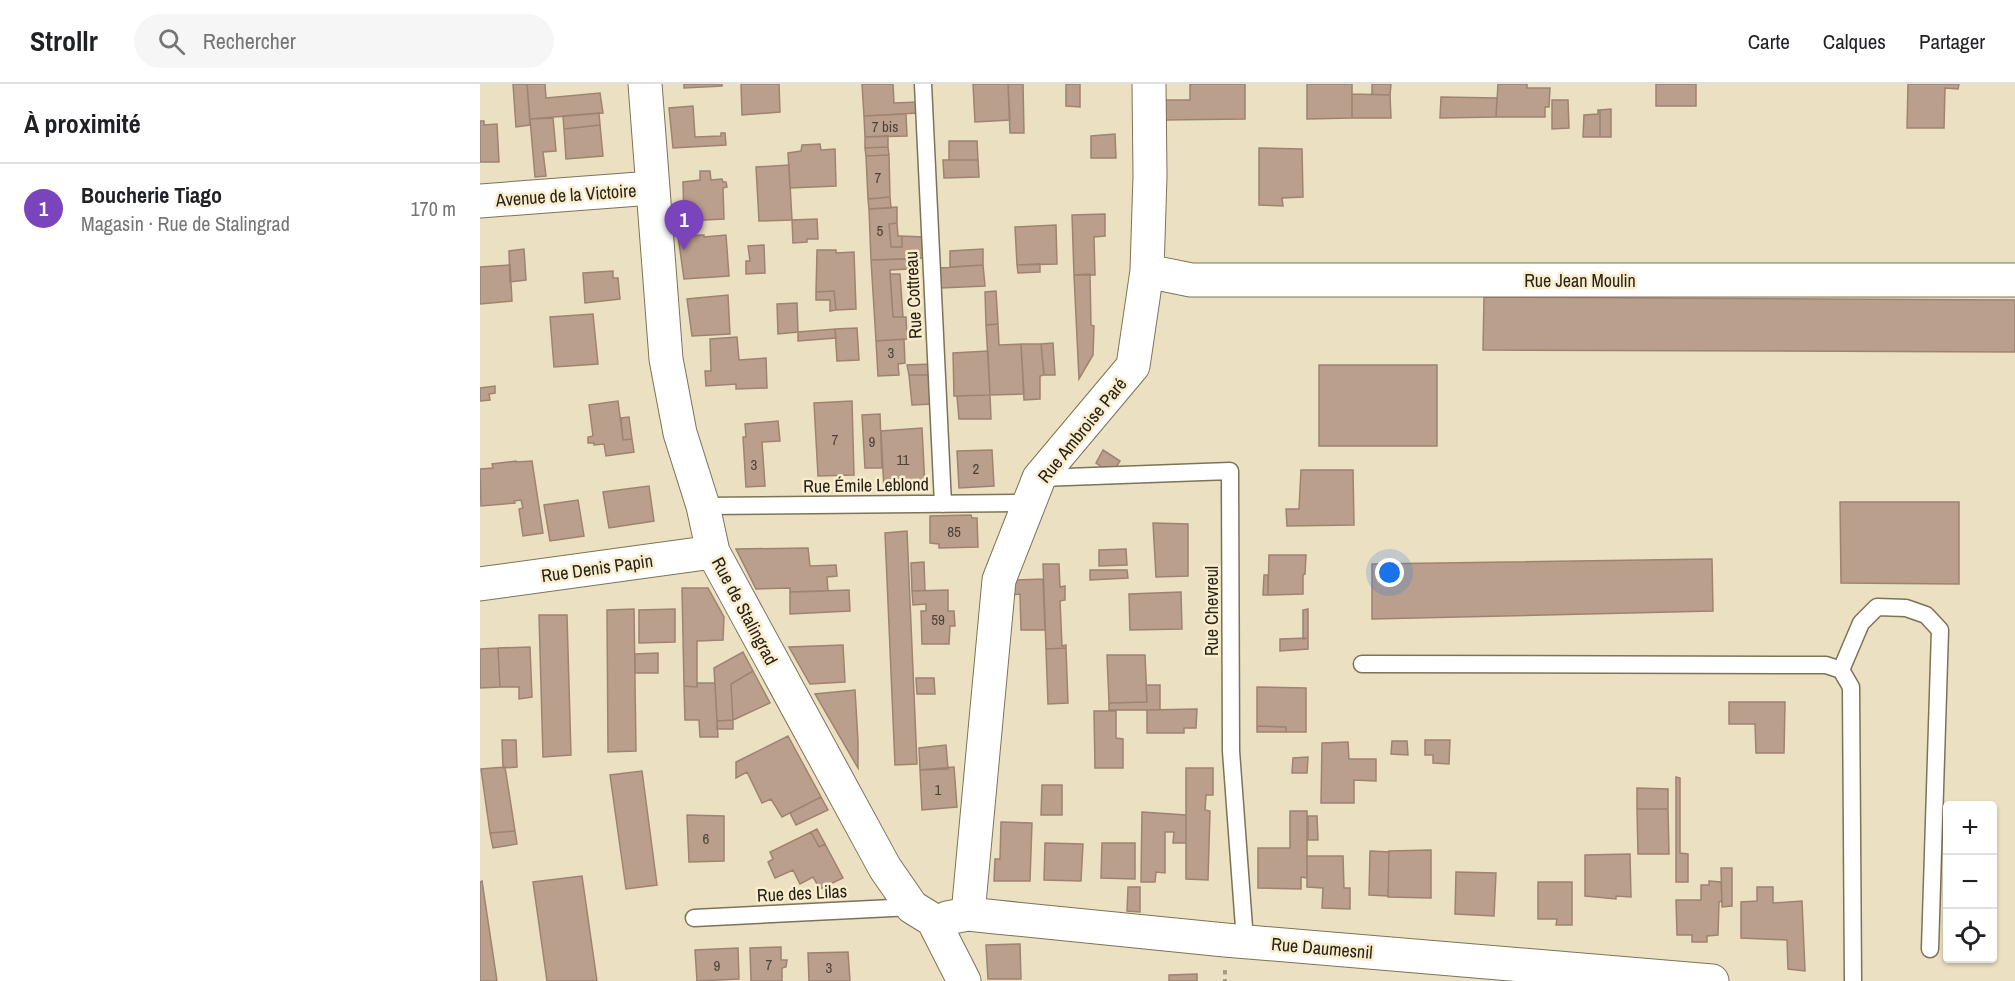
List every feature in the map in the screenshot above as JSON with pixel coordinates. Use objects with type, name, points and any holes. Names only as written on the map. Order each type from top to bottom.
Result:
[{"type":"street","name":"Rue de Stalingrad","points":[[645,84],[666,359],[680,433],[703,507],[713,552],[885,868],[923,914],[964,981]]},
{"type":"street","name":"Rue Ambroise Paré","points":[[968,914],[999,580],[1034,491],[1133,366],[1147,271],[1150,176],[1149,84]]},
{"type":"street","name":"Avenue de la Victoire","points":[[480,201],[652,188]]},
{"type":"street","name":"Rue Jean Moulin","points":[[1147,271],[1191,280],[2015,280]]},
{"type":"street","name":"Rue Denis Papin","points":[[480,584],[713,552]]},
{"type":"street","name":"Rue Daumesnil","points":[[923,914],[968,914],[1245,941],[1712,981]]},
{"type":"lane","name":"Rue Cottreau","points":[[923,84],[943,504]]},
{"type":"lane","name":"Rue Chevreul","points":[[1034,491],[1230,471],[1231,751],[1245,941]]},
{"type":"lane","name":"Rue Émile Leblond","points":[[703,507],[943,504],[1034,491]]},
{"type":"lane","points":[[1841,670],[1861,623],[1877,607],[1906,608],[1926,615],[1940,630],[1930,949]]},
{"type":"lane","points":[[1362,664],[1826,665],[1841,670],[1851,687],[1853,981]]},
{"type":"lane","name":"Rue des Lilas","points":[[694,918],[923,914]]},
{"type":"building","points":[[513,84],[527,84],[530,125],[516,127]]},
{"type":"building","points":[[527,84],[545,84],[546,98],[600,93],[603,113],[530,119]]},
{"type":"building","points":[[684,84],[722,84],[722,86],[684,88]]},
{"type":"building","points":[[741,84],[779,84],[780,112],[742,115]]},
{"type":"building","points":[[862,84],[893,84],[894,103],[918,102],[918,113],[864,116]]},
{"type":"building","points":[[973,84],[1008,84],[1010,120],[975,122]]},
{"type":"building","points":[[1008,84],[1023,84],[1024,133],[1010,133]]},
{"type":"building","points":[[1066,84],[1080,84],[1080,107],[1066,106]]},
{"type":"building","points":[[1190,84],[1245,84],[1245,119],[1164,120],[1164,100],[1190,100]]},
{"type":"building","points":[[1307,84],[1352,84],[1352,118],[1307,119]]},
{"type":"building","points":[[1372,84],[1391,84],[1390,95],[1372,95]]},
{"type":"building","points":[[1498,84],[1527,84],[1527,88],[1550,88],[1549,107],[1545,107],[1545,117],[1496,117]]},
{"type":"building","points":[[1656,84],[1696,84],[1696,106],[1656,106]]},
{"type":"building","points":[[1908,84],[1959,84],[1958,89],[1945,88],[1944,128],[1907,128]]},
{"type":"building","points":[[1352,94],[1390,95],[1391,118],[1352,118]]},
{"type":"building","points":[[1441,97],[1497,98],[1496,117],[1440,118]]},
{"type":"building","points":[[1552,100],[1568,100],[1569,128],[1552,129]]},
{"type":"building","points":[[693,106],[695,137],[721,136],[721,133],[725,133],[726,145],[673,148],[669,108]]},
{"type":"building","points":[[1611,109],[1611,137],[1600,137],[1600,110]]},
{"type":"building","points":[[1600,110],[1600,137],[1583,137],[1584,115],[1598,114]]},
{"type":"building","points":[[599,113],[600,125],[564,129],[563,116]]},
{"type":"building","points":[[906,114],[907,136],[865,137],[864,116]]},
{"type":"building","points":[[553,118],[556,151],[543,152],[546,176],[535,177],[530,119]]},
{"type":"building","points":[[480,121],[484,121],[484,125],[497,124],[499,162],[480,162]]},
{"type":"building","points":[[600,125],[603,156],[566,159],[564,129]]},
{"type":"building","points":[[1115,134],[1116,158],[1091,158],[1091,136]]},
{"type":"building","points":[[888,136],[888,147],[865,148],[865,137]]},
{"type":"building","points":[[949,141],[977,141],[978,160],[949,160]]},
{"type":"building","points":[[820,144],[821,150],[835,149],[836,186],[790,188],[788,153],[801,151],[802,145]]},
{"type":"building","points":[[888,147],[889,155],[866,156],[865,148]]},
{"type":"building","points":[[1259,148],[1302,149],[1303,197],[1282,198],[1283,206],[1259,205]]},
{"type":"building","points":[[889,155],[890,197],[868,199],[866,156]]},
{"type":"building","points":[[943,160],[978,160],[979,177],[944,178]]},
{"type":"building","points":[[789,165],[792,220],[759,221],[756,167]]},
{"type":"building","points":[[700,171],[710,171],[711,180],[722,179],[726,182],[727,187],[723,188],[724,219],[684,221],[683,182],[700,180]]},
{"type":"building","points":[[890,197],[891,208],[869,209],[868,199]]},
{"type":"building","points":[[897,207],[897,223],[889,224],[891,247],[902,247],[902,236],[924,237],[925,258],[871,260],[869,209]]},
{"type":"building","points":[[1105,214],[1105,236],[1094,237],[1095,275],[1074,275],[1072,215]]},
{"type":"building","points":[[817,219],[818,239],[793,243],[792,220]]},
{"type":"building","points":[[897,223],[898,236],[902,236],[902,247],[891,247],[889,224]]},
{"type":"building","points":[[1056,225],[1057,264],[1017,265],[1015,227]]},
{"type":"building","points":[[704,235],[704,237],[726,235],[729,276],[684,279],[678,236]]},
{"type":"building","points":[[764,245],[765,273],[746,274],[746,261],[750,261],[748,246]]},
{"type":"building","points":[[524,249],[526,280],[510,282],[509,251]]},
{"type":"building","points":[[983,249],[983,265],[950,267],[950,251]]},
{"type":"building","points":[[817,250],[836,250],[836,253],[854,252],[856,309],[836,310],[834,291],[816,292]]},
{"type":"building","points":[[907,259],[908,269],[890,270],[893,317],[906,317],[907,339],[876,341],[871,260]]},
{"type":"building","points":[[1040,264],[1040,272],[1018,273],[1017,265]]},
{"type":"building","points":[[510,265],[512,301],[480,304],[480,267]]},
{"type":"building","points":[[983,265],[985,286],[941,288],[940,268]]},
{"type":"building","points":[[613,271],[613,278],[618,278],[620,299],[585,303],[583,273]]},
{"type":"building","points":[[890,274],[900,274],[903,317],[893,317]]},
{"type":"building","points":[[1090,274],[1091,325],[1094,326],[1093,355],[1079,379],[1074,275]]},
{"type":"building","points":[[834,291],[836,310],[830,311],[830,300],[816,300],[816,292]]},
{"type":"building","points":[[996,291],[998,324],[986,325],[985,292]]},
{"type":"building","points":[[728,295],[730,334],[692,336],[687,299]]},
{"type":"building","points":[[1484,297],[2015,300],[2015,352],[1483,350]]},
{"type":"building","points":[[797,303],[798,332],[778,334],[777,304]]},
{"type":"building","points":[[593,314],[598,364],[554,367],[550,317]]},
{"type":"building","points":[[998,324],[999,345],[1021,344],[1024,394],[990,395],[986,325]]},
{"type":"building","points":[[857,328],[859,360],[837,361],[835,329]]},
{"type":"building","points":[[835,329],[836,338],[798,341],[798,332]]},
{"type":"building","points":[[737,337],[739,360],[766,358],[767,388],[736,389],[736,384],[706,386],[705,371],[711,371],[710,339]]},
{"type":"building","points":[[904,339],[905,363],[898,364],[899,375],[878,376],[876,341]]},
{"type":"building","points":[[1053,343],[1055,375],[1044,375],[1041,344]]},
{"type":"building","points":[[1021,344],[1041,344],[1044,375],[1040,376],[1040,399],[1024,400]]},
{"type":"building","points":[[988,351],[990,395],[954,396],[953,353]]},
{"type":"building","points":[[931,364],[932,375],[909,375],[907,365]]},
{"type":"building","points":[[1319,365],[1437,365],[1437,446],[1319,446]]},
{"type":"building","points":[[909,375],[932,375],[933,404],[912,405]]},
{"type":"building","points":[[495,386],[495,393],[489,394],[490,400],[480,401],[480,388]]},
{"type":"building","points":[[990,395],[991,419],[959,419],[957,396]]},
{"type":"building","points":[[618,401],[623,440],[632,439],[634,452],[606,456],[604,444],[588,443],[588,437],[593,436],[589,405]]},
{"type":"building","points":[[852,401],[854,475],[818,476],[814,403]]},
{"type":"building","points":[[880,414],[882,468],[865,468],[862,415]]},
{"type":"building","points":[[629,417],[632,439],[623,440],[621,418]]},
{"type":"building","points":[[778,421],[780,441],[762,442],[765,486],[746,487],[743,437],[746,437],[745,424]]},
{"type":"building","points":[[922,428],[925,487],[884,490],[881,431]]},
{"type":"building","points":[[992,450],[994,486],[959,488],[957,451]]},
{"type":"building","points":[[1103,450],[1120,461],[1112,474],[1096,463]]},
{"type":"building","points":[[532,461],[543,533],[523,536],[519,509],[523,508],[521,500],[514,501],[515,503],[481,506],[480,469],[493,468],[492,464]]},
{"type":"building","points":[[1301,470],[1353,470],[1354,525],[1287,526],[1286,509],[1299,509]]},
{"type":"building","points":[[649,486],[654,521],[609,528],[603,492]]},
{"type":"building","points":[[578,500],[584,536],[550,541],[544,505]]},
{"type":"building","points":[[1840,502],[1959,502],[1959,584],[1841,583]]},
{"type":"building","points":[[971,515],[972,518],[977,518],[978,547],[939,548],[939,544],[930,543],[930,516]]},
{"type":"building","points":[[1153,523],[1188,524],[1188,576],[1156,577]]},
{"type":"building","points":[[907,531],[917,764],[895,765],[885,533]]},
{"type":"building","points":[[808,548],[810,566],[836,565],[837,576],[827,577],[828,591],[790,592],[790,588],[756,589],[736,549]]},
{"type":"building","points":[[1126,549],[1127,565],[1099,566],[1099,550]]},
{"type":"building","points":[[1269,555],[1306,555],[1303,594],[1268,595]]},
{"type":"building","points":[[1712,559],[1713,611],[1372,619],[1372,564]]},
{"type":"building","points":[[924,562],[925,591],[912,591],[911,563]]},
{"type":"building","points":[[1043,564],[1059,564],[1060,587],[1065,586],[1065,600],[1060,601],[1062,646],[1066,645],[1066,648],[1046,649]]},
{"type":"building","points":[[1090,570],[1127,570],[1128,578],[1090,580]]},
{"type":"building","points":[[1264,575],[1268,575],[1268,595],[1263,595]]},
{"type":"building","points":[[1043,579],[1045,630],[1021,630],[1020,594],[1011,595],[1014,580]]},
{"type":"building","points":[[682,588],[708,588],[724,617],[723,640],[697,641],[697,687],[684,686]]},
{"type":"building","points":[[849,590],[850,611],[790,614],[790,592]]},
{"type":"building","points":[[948,590],[948,611],[954,611],[955,626],[950,626],[949,644],[922,644],[921,611],[926,611],[926,604],[913,605],[912,591]]},
{"type":"building","points":[[1181,592],[1182,629],[1130,630],[1129,594]]},
{"type":"building","points":[[634,609],[636,751],[608,752],[607,610]]},
{"type":"building","points":[[675,609],[675,642],[639,643],[639,610]]},
{"type":"building","points":[[1308,609],[1308,638],[1303,639],[1303,610]]},
{"type":"building","points":[[539,615],[567,615],[571,755],[543,757]]},
{"type":"building","points":[[1308,638],[1308,649],[1280,651],[1280,639]]},
{"type":"building","points":[[843,645],[845,682],[810,684],[789,647]]},
{"type":"building","points":[[530,647],[532,697],[519,699],[519,687],[500,687],[498,648]]},
{"type":"building","points":[[498,648],[500,687],[480,688],[480,649]]},
{"type":"building","points":[[1066,648],[1068,703],[1048,704],[1046,649]]},
{"type":"building","points":[[743,652],[753,671],[731,684],[733,720],[717,721],[714,668]]},
{"type":"building","points":[[658,653],[658,673],[635,673],[635,654]]},
{"type":"building","points":[[1107,655],[1145,655],[1147,702],[1109,703]]},
{"type":"building","points":[[753,671],[770,703],[733,720],[731,684]]},
{"type":"building","points":[[916,678],[934,678],[935,694],[917,694]]},
{"type":"building","points":[[697,683],[715,683],[718,737],[700,737],[699,720],[685,720],[684,686],[697,687]]},
{"type":"building","points":[[1146,685],[1160,685],[1160,710],[1109,710],[1109,703],[1147,702]]},
{"type":"building","points":[[1257,687],[1306,688],[1306,732],[1286,732],[1286,727],[1257,726]]},
{"type":"building","points":[[855,690],[858,741],[858,768],[815,694]]},
{"type":"building","points":[[1729,702],[1785,702],[1784,753],[1756,753],[1755,724],[1729,724]]},
{"type":"building","points":[[1197,709],[1196,728],[1184,728],[1184,733],[1147,733],[1147,710]]},
{"type":"building","points":[[1094,711],[1116,711],[1116,738],[1123,739],[1123,768],[1095,768]]},
{"type":"building","points":[[733,720],[733,729],[717,729],[717,721]]},
{"type":"building","points":[[1257,726],[1286,727],[1286,732],[1257,732]]},
{"type":"building","points":[[788,736],[821,797],[782,817],[771,799],[762,803],[747,772],[736,778],[736,762]]},
{"type":"building","points":[[502,740],[516,740],[517,767],[503,768]]},
{"type":"building","points":[[1425,740],[1450,740],[1449,764],[1433,763],[1433,755],[1425,755]]},
{"type":"building","points":[[1392,741],[1407,741],[1408,755],[1391,754]]},
{"type":"building","points":[[1348,742],[1349,759],[1376,759],[1376,781],[1354,780],[1354,803],[1321,803],[1322,743]]},
{"type":"building","points":[[946,745],[948,769],[920,770],[919,748]]},
{"type":"building","points":[[1308,757],[1307,773],[1292,773],[1293,758]]},
{"type":"building","points":[[505,767],[515,831],[490,833],[481,769]]},
{"type":"building","points":[[954,767],[957,807],[922,810],[920,770]]},
{"type":"building","points":[[1186,768],[1213,768],[1213,795],[1206,795],[1205,810],[1210,811],[1208,880],[1186,879]]},
{"type":"building","points":[[642,771],[657,885],[626,889],[610,775]]},
{"type":"building","points":[[1676,777],[1680,778],[1680,853],[1688,854],[1688,882],[1676,882]]},
{"type":"building","points":[[1042,785],[1062,785],[1062,815],[1041,815]]},
{"type":"building","points":[[1637,788],[1668,789],[1668,809],[1637,809]]},
{"type":"building","points":[[821,797],[828,810],[796,825],[790,813]]},
{"type":"building","points":[[1637,809],[1668,809],[1669,854],[1638,854]]},
{"type":"building","points":[[1290,811],[1307,811],[1307,878],[1301,877],[1301,889],[1258,888],[1258,848],[1290,848]]},
{"type":"building","points":[[1142,812],[1186,815],[1186,843],[1173,843],[1174,832],[1165,832],[1165,873],[1156,872],[1155,882],[1141,882]]},
{"type":"building","points":[[687,815],[724,816],[724,861],[689,862]]},
{"type":"building","points":[[1308,816],[1317,816],[1318,840],[1308,840]]},
{"type":"building","points":[[1001,822],[1032,823],[1030,881],[994,881],[995,859],[1000,859]]},
{"type":"building","points":[[817,829],[825,844],[819,847],[811,832]]},
{"type":"building","points":[[515,831],[517,844],[493,848],[490,833]]},
{"type":"building","points":[[811,832],[819,847],[825,844],[843,878],[820,889],[813,877],[800,884],[793,870],[775,878],[768,862],[773,859],[770,852]]},
{"type":"building","points":[[1045,843],[1083,844],[1081,881],[1044,880]]},
{"type":"building","points":[[1102,843],[1135,843],[1135,879],[1101,878]]},
{"type":"building","points":[[1431,850],[1431,898],[1388,897],[1389,851]]},
{"type":"building","points":[[1370,851],[1389,852],[1388,896],[1369,895]]},
{"type":"building","points":[[1630,854],[1631,897],[1616,896],[1616,899],[1585,896],[1585,855]]},
{"type":"building","points":[[1307,856],[1343,856],[1344,888],[1350,888],[1350,909],[1322,908],[1323,888],[1307,887]]},
{"type":"building","points":[[1721,868],[1732,868],[1732,906],[1722,907]]},
{"type":"building","points":[[1456,872],[1496,873],[1494,916],[1455,914]]},
{"type":"building","points":[[582,876],[597,981],[547,981],[533,882]]},
{"type":"building","points":[[482,881],[497,981],[480,981],[480,882]]},
{"type":"building","points":[[1709,881],[1721,882],[1722,901],[1719,902],[1718,935],[1707,936],[1707,942],[1692,942],[1692,935],[1677,935],[1676,900],[1701,900],[1701,885],[1709,885]]},
{"type":"building","points":[[1538,882],[1572,882],[1572,925],[1556,925],[1557,919],[1538,919]]},
{"type":"building","points":[[1128,887],[1140,887],[1140,912],[1127,911]]},
{"type":"building","points":[[1757,887],[1773,887],[1773,903],[1802,901],[1805,971],[1788,969],[1787,940],[1741,938],[1741,902],[1757,901]]},
{"type":"building","points":[[1020,944],[1021,979],[988,979],[986,945]]},
{"type":"building","points":[[781,947],[781,960],[787,960],[786,967],[782,968],[782,981],[751,981],[750,948]]},
{"type":"building","points":[[738,948],[739,979],[697,981],[695,950]]},
{"type":"building","points":[[848,952],[850,981],[809,981],[808,953]]},
{"type":"building","points":[[1197,974],[1197,981],[1169,981],[1169,975]]},
{"type":"place","name":"Boucherie Tiago","points":[[684,250]]}]
